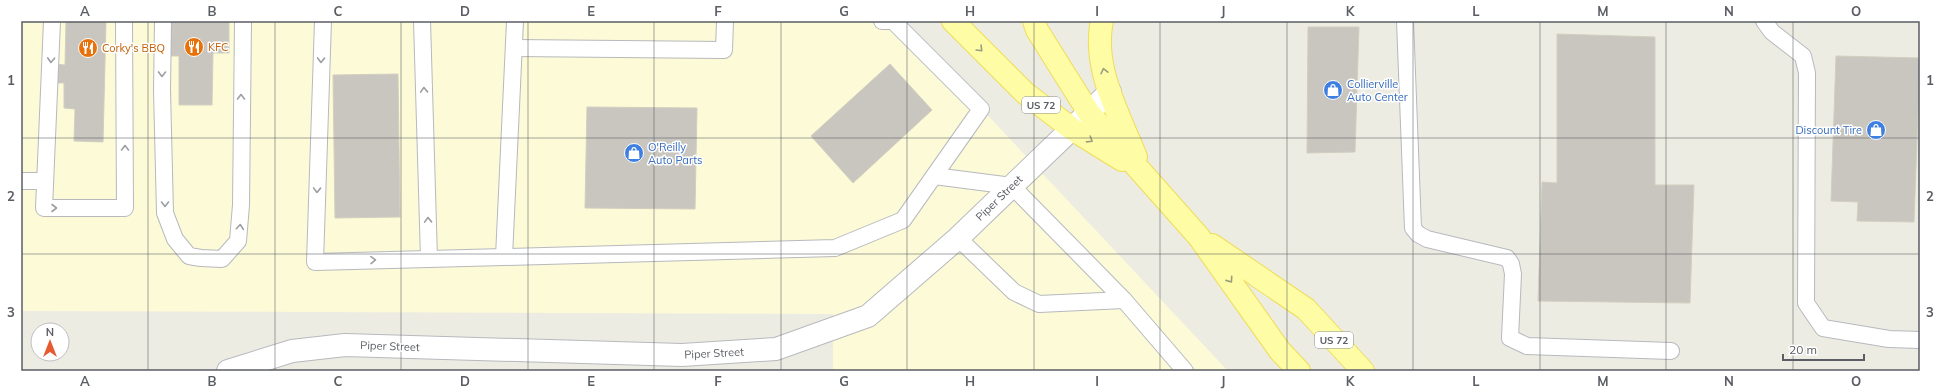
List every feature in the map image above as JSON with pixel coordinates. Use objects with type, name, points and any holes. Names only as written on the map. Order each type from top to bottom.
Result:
[{"type":"main road","name":"US 72","points":[[953,21],[1025,93],[1072,129],[1142,173]]},
{"type":"main road","name":"US 72","points":[[1034,21],[1038,30],[1090,113],[1199,237],[1280,350],[1299,371]]},
{"type":"main road","points":[[1102,21],[1098,38],[1104,71],[1110,92],[1142,173]]},
{"type":"main road","name":"US 72","points":[[1199,237],[1306,309],[1363,371]]},
{"type":"street","name":"Piper Street","points":[[228,371],[292,351],[345,345],[682,355],[776,349],[868,316],[958,238],[1090,113],[1110,92]]},
{"type":"lane","points":[[52,21],[44,208],[125,208],[124,21]]},
{"type":"lane","points":[[164,21],[162,90],[165,213],[175,239],[189,256],[222,259],[238,241],[241,205],[243,21]]},
{"type":"lane","points":[[323,21],[315,262],[835,248],[903,220],[981,109],[893,22],[882,21]]},
{"type":"lane","points":[[422,21],[430,259]]},
{"type":"lane","points":[[504,257],[515,21]]},
{"type":"lane","points":[[514,48],[724,50],[725,21]]},
{"type":"lane","points":[[1405,21],[1413,228],[1418,234],[1427,239],[1507,258],[1511,264],[1513,274],[1510,338],[1515,341],[1528,346],[1671,350]]},
{"type":"lane","points":[[1771,25],[1803,56],[1807,74],[1806,303],[1823,328],[1889,339],[1920,340]]},
{"type":"lane","points":[[934,176],[1012,186],[1124,300],[1185,371]]},
{"type":"lane","points":[[21,181],[45,181]]},
{"type":"lane","points":[[958,238],[1014,292],[1039,304],[1124,300]]},
{"type":"shaded area","points":[[21,21],[899,21],[1228,371],[833,371],[833,314],[21,311]]},
{"type":"building","points":[[66,21],[106,21],[103,142],[74,141],[75,109],[64,108],[64,83],[55,83],[55,64],[65,65]]},
{"type":"building","points":[[170,21],[229,21],[229,53],[213,53],[212,105],[179,105],[179,56],[170,56]]},
{"type":"building","name":"Collierville Auto Center","points":[[1308,27],[1359,27],[1355,152],[1307,153]]},
{"type":"building","points":[[1557,34],[1655,37],[1655,185],[1694,185],[1690,303],[1538,301],[1542,182],[1557,183]]},
{"type":"building","name":"Discount Tire","points":[[1836,56],[1920,58],[1914,222],[1857,221],[1858,202],[1831,201]]},
{"type":"building","points":[[890,64],[932,110],[853,183],[811,136]]},
{"type":"building","points":[[398,74],[400,217],[335,218],[333,75]]},
{"type":"building","points":[[587,107],[697,108],[695,209],[585,208]]},
{"type":"place","name":"KFC","points":[[194,47]]},
{"type":"place","name":"Corky's BBQ","points":[[88,48]]},
{"type":"place","name":"Collierville Auto Center","points":[[1333,90]]},
{"type":"place","name":"Discount Tire","points":[[1876,130]]},
{"type":"place","name":"O'Reilly Auto Parts","points":[[634,153]]}]
